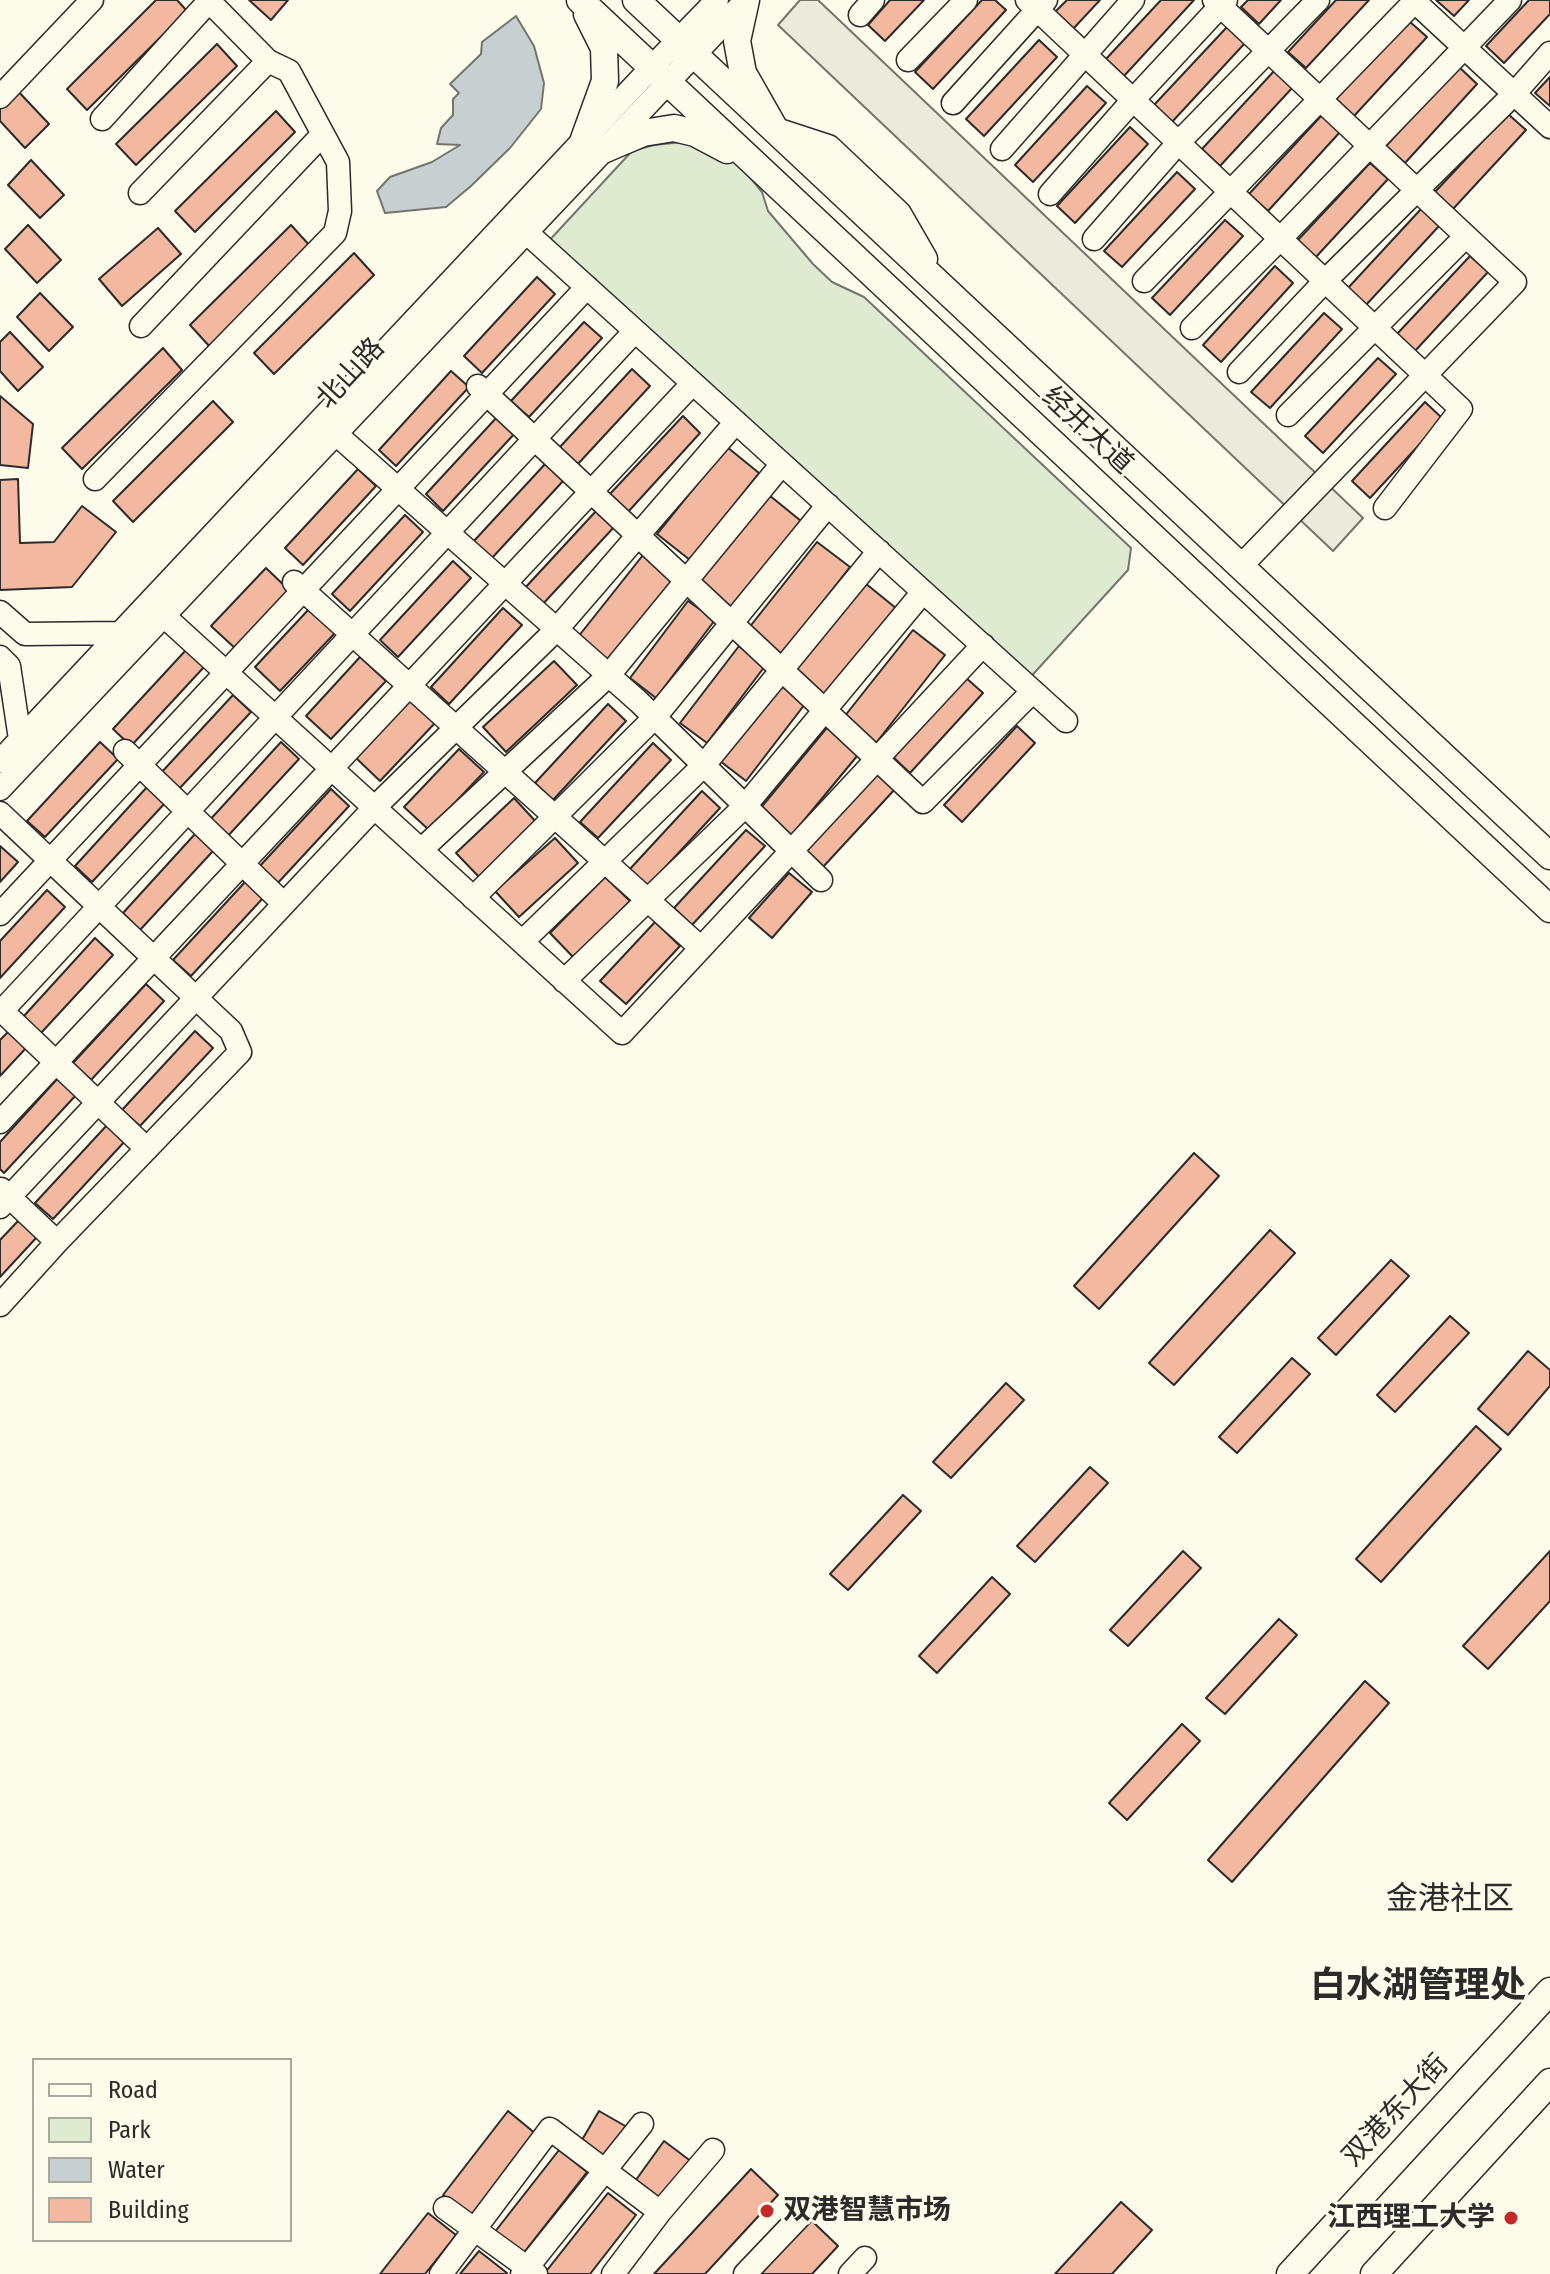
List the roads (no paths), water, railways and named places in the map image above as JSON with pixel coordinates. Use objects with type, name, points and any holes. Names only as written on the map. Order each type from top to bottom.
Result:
[{"type":"main road","name":"经开大道","points":[[580,0],[1550,909]]},
{"type":"main road","points":[[580,0],[604,48],[605,81],[594,145],[674,128],[695,133],[757,166]]},
{"type":"main road","name":"经开大道","points":[[636,0],[1550,856]]},
{"type":"main road","points":[[746,0],[737,41],[743,73],[776,131]]},
{"type":"main road","name":"双港东大街","points":[[1290,2274],[1550,1991]]},
{"type":"main road","points":[[1374,2274],[1550,2082]]},
{"type":"street","points":[[0,97],[92,0]]},
{"type":"street","points":[[95,479],[335,233],[340,211],[338,162],[289,71],[268,61],[209,0],[102,119]]},
{"type":"street","name":"北山路","points":[[686,47],[717,0]]},
{"type":"street","name":"北山路","points":[[0,761],[686,47],[746,0]]},
{"type":"street","points":[[908,60],[966,0]]},
{"type":"street","points":[[1002,149],[1133,0]]},
{"type":"street","points":[[1094,239],[1178,143],[1318,0]]},
{"type":"street","points":[[1192,328],[1510,0]]},
{"type":"street","points":[[1144,281],[1414,1],[1550,127]]},
{"type":"street","points":[[1050,194],[1220,2],[1268,51],[1515,282],[1240,567]]},
{"type":"street","points":[[953,103],[1037,3],[1085,55],[1461,409],[1385,508]]},
{"type":"street","points":[[1239,372],[1325,281],[1514,94],[1550,53]]},
{"type":"street","points":[[140,193],[268,61]]},
{"type":"street","points":[[141,326],[323,134]]},
{"type":"street","name":"北山路","points":[[0,789],[526,232],[594,145]]},
{"type":"street","points":[[526,232],[1066,721]]},
{"type":"street","points":[[1288,415],[1466,236]]},
{"type":"street","points":[[0,914],[50,860],[132,758],[226,673],[298,586],[398,489],[482,390],[587,287]]},
{"type":"street","points":[[147,1149],[1,1011],[635,331]]},
{"type":"street","points":[[0,1122],[693,383]]},
{"type":"street","points":[[482,390],[923,802],[1033,691]]},
{"type":"street","points":[[57,1242],[3,1198],[98,1103],[374,808],[557,629],[736,422]]},
{"type":"street","points":[[336,434],[655,717],[821,880]]},
{"type":"street","points":[[421,850],[609,675],[782,464]]},
{"type":"street","points":[[473,898],[655,717],[828,505]]},
{"type":"street","points":[[522,942],[704,765],[879,551]]},
{"type":"street","points":[[298,586],[701,948]]},
{"type":"street","points":[[564,981],[745,806],[923,592]]},
{"type":"street","points":[[0,612],[25,634],[121,633]]},
{"type":"street","points":[[164,616],[622,1033],[983,645]]},
{"type":"street","points":[[0,657],[9,666],[20,739]]},
{"type":"street","points":[[132,758],[284,904]]},
{"type":"street","points":[[0,813],[231,1031],[240,1052],[0,1305]]},
{"type":"street","points":[[445,2208],[529,2272],[642,2124]]},
{"type":"street","points":[[441,2274],[550,2129],[660,2212]]},
{"type":"street","points":[[613,2274],[713,2150]]},
{"type":"street","points":[[745,2274],[807,2209]]},
{"type":"water","points":[[516,16],[534,46],[544,83],[541,109],[510,148],[446,207],[385,213],[377,191],[390,177],[432,162],[460,145],[437,144],[441,128],[453,115],[453,99],[459,93],[450,84],[481,54],[482,42]]},
{"type":"place","name":"双港智慧市场","points":[[767,2211]]},
{"type":"place","name":"江西理工大学","points":[[1511,2218]]},
{"type":"district","name":"金港社区","points":[[1450,1900]]},
{"type":"district","name":"白水湖管理处","points":[[1418,1987]]}]
